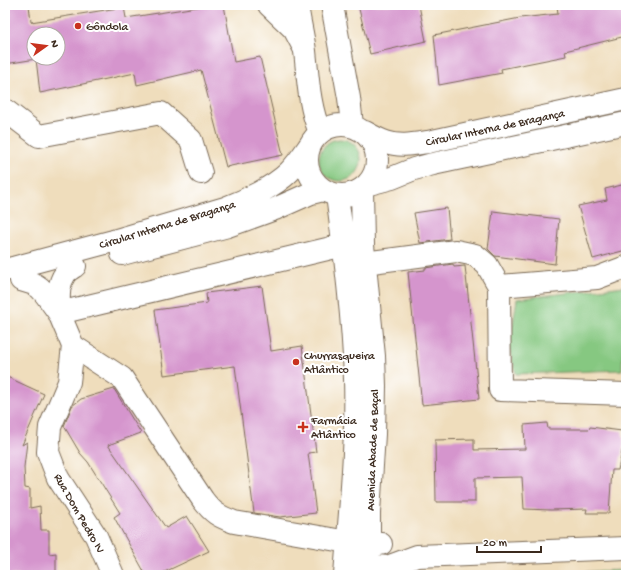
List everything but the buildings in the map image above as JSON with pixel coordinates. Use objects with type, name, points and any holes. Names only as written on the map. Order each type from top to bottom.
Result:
[{"type":"main road","points":[[269,5],[294,29],[304,48]]},
{"type":"main road","points":[[297,5],[315,120],[315,139]]},
{"type":"main road","name":"Avenida Abade de Baçal","points":[[332,5],[349,98],[359,129],[372,139],[378,157],[374,176],[366,187],[363,245],[374,356],[375,386],[374,434],[369,513],[360,558]]},
{"type":"main road","name":"Circular Interna de Bragança","points":[[359,129],[385,142],[397,145],[428,142],[626,99]]},
{"type":"main road","points":[[5,110],[39,136],[161,113],[191,140],[201,173]]},
{"type":"main road","name":"Circular Interna de Bragança","points":[[366,187],[414,169],[433,164],[626,123]]},
{"type":"main road","points":[[359,129],[344,124],[327,128],[315,139],[308,153],[307,162],[308,170],[312,178],[317,184],[330,192],[346,195],[355,194],[366,187]]},
{"type":"main road","name":"Circular Interna de Bragança","points":[[10,278],[113,241],[236,204],[274,184],[288,173],[300,160],[315,139]]},
{"type":"main road","name":"Avenida Abade de Baçal","points":[[330,192],[344,245],[352,314],[360,558]]},
{"type":"main road","name":"Circular Interna de Bragança","points":[[10,278],[75,266],[228,226],[280,207],[311,193],[330,192]]},
{"type":"main road","points":[[59,313],[344,245]]},
{"type":"main road","points":[[364,263],[456,250],[475,255],[488,265],[499,286],[500,390],[626,394]]},
{"type":"main road","points":[[59,313],[59,293],[62,280],[65,273],[75,266]]},
{"type":"main road","points":[[499,286],[597,278],[626,267]]},
{"type":"main road","points":[[10,278],[34,284],[40,288],[59,313]]},
{"type":"main road","name":"Rua Dom Pedro IV","points":[[59,313],[73,346],[69,382],[50,427],[48,452],[58,478],[96,536],[113,575]]},
{"type":"main road","points":[[73,346],[122,378],[203,500],[211,510],[221,517],[234,522],[388,567],[417,556],[626,548]]},
{"type":"green space","points":[[340,139],[355,145],[361,160],[355,175],[340,181],[325,175],[319,160],[325,145]]},
{"type":"green space","points":[[625,286],[622,370],[516,374],[509,348],[517,299]]},
{"type":"green space","points":[[626,570],[626,575],[502,575]]},
{"type":"place","name":"Gôndola","points":[[78,26]]},
{"type":"place","name":"Churrasqueira Atlântico","points":[[296,362]]},
{"type":"place","name":"Farmácia Atlântico","points":[[303,427]]}]
